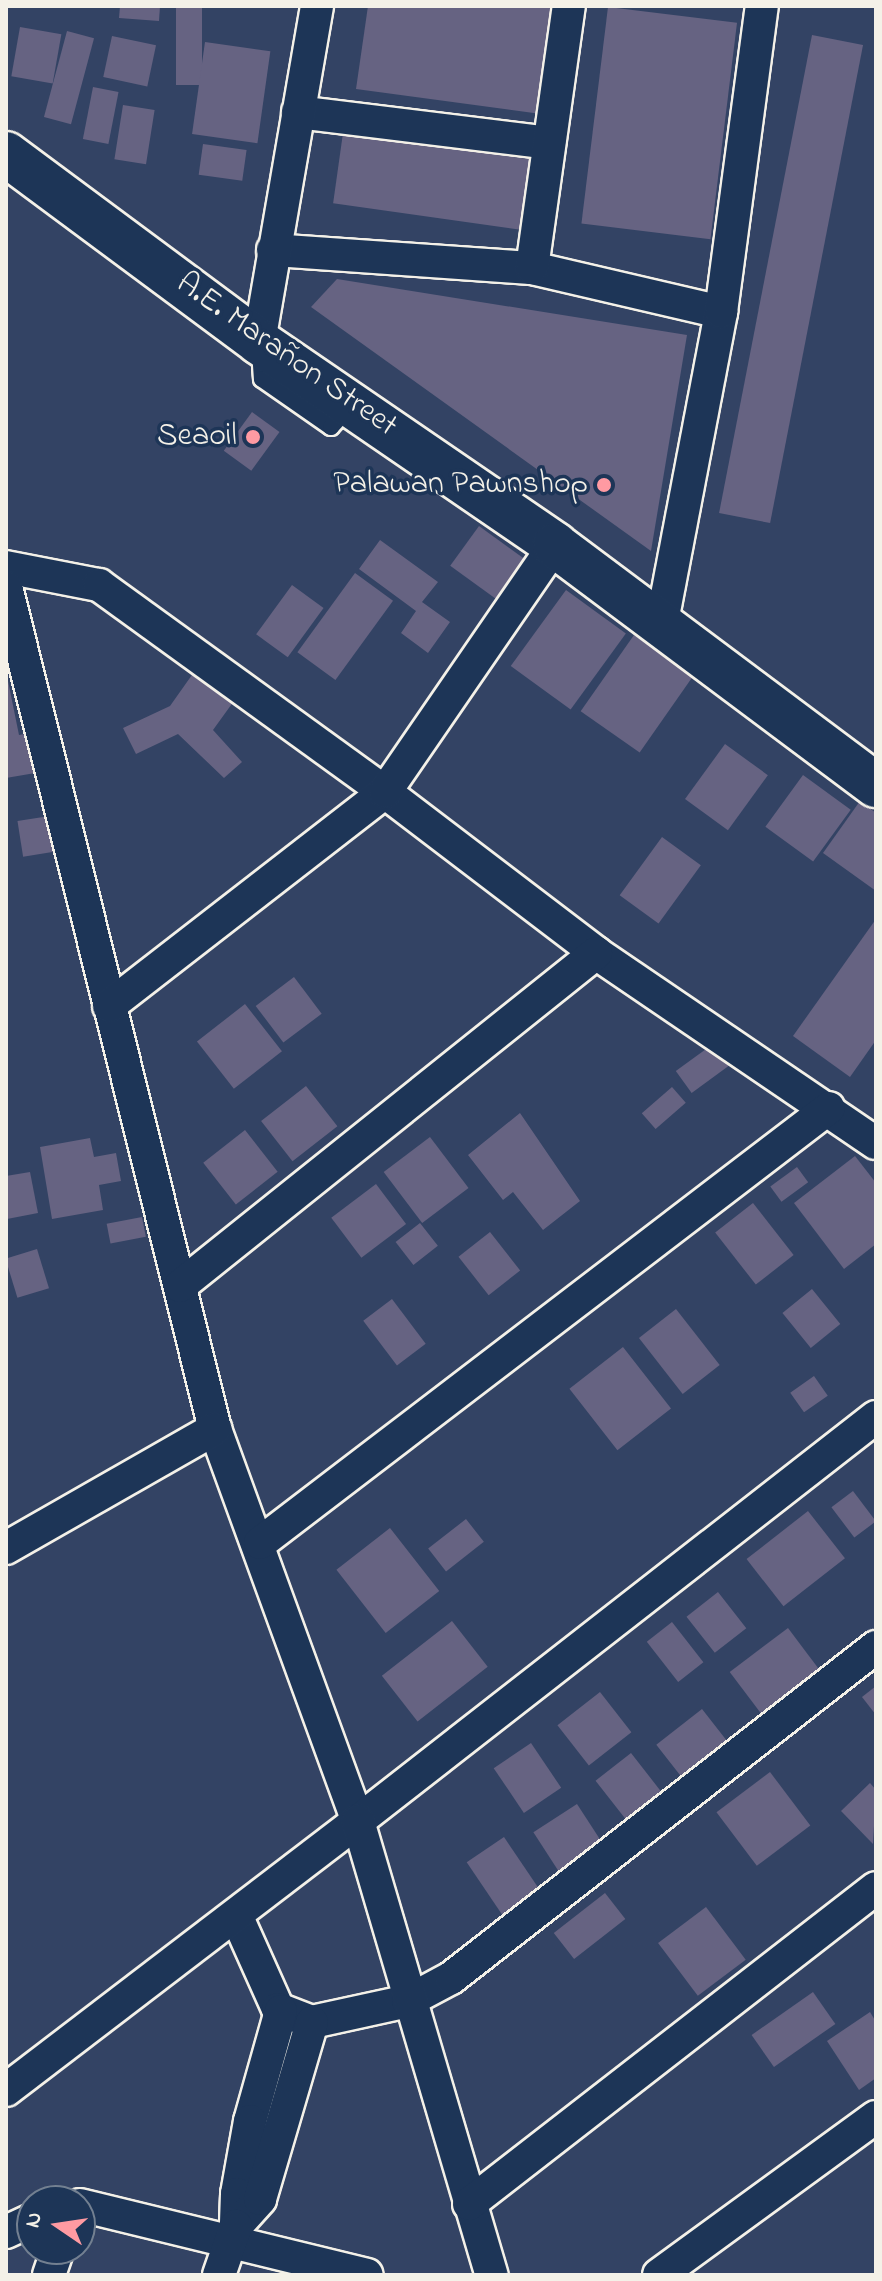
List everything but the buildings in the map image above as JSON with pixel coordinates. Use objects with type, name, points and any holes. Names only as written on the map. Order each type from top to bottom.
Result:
[{"type":"main road","name":"A.E. Marañon Street","points":[[6,154],[259,342],[353,402],[555,545],[876,785]]},
{"type":"street","points":[[259,342],[317,6]]},
{"type":"street","points":[[532,268],[569,6]]},
{"type":"street","points":[[661,627],[721,312],[762,6]]},
{"type":"street","points":[[298,112],[549,143]]},
{"type":"street","points":[[273,250],[532,268],[721,312]]},
{"type":"street","points":[[109,1006],[385,792],[555,545]]},
{"type":"street","points":[[6,567],[99,585],[385,792],[596,953],[829,1108],[876,1143]]},
{"type":"street","points":[[6,587],[215,1429],[260,1543],[358,1821],[408,2001],[492,2275]]},
{"type":"street","points":[[180,1286],[596,953]]},
{"type":"street","points":[[260,1543],[829,1108]]},
{"type":"street","points":[[6,2090],[358,1821],[876,1417]]},
{"type":"street","points":[[6,1548],[215,1429]]},
{"type":"street","points":[[236,1915],[257,1972],[281,2011],[312,2022],[408,2001],[451,1978],[876,1647]]},
{"type":"street","points":[[469,2204],[876,1888]]},
{"type":"street","points":[[219,2275],[233,2234],[250,2121],[281,2011]]},
{"type":"street","points":[[233,2234],[260,2199],[312,2022]]},
{"type":"street","points":[[659,2275],[876,2117]]},
{"type":"street","points":[[96,2208],[233,2234],[367,2275]]},
{"type":"place","name":"Seaoil","points":[[253,437]]},
{"type":"place","name":"Palawan Pawnshop","points":[[604,485]]}]
